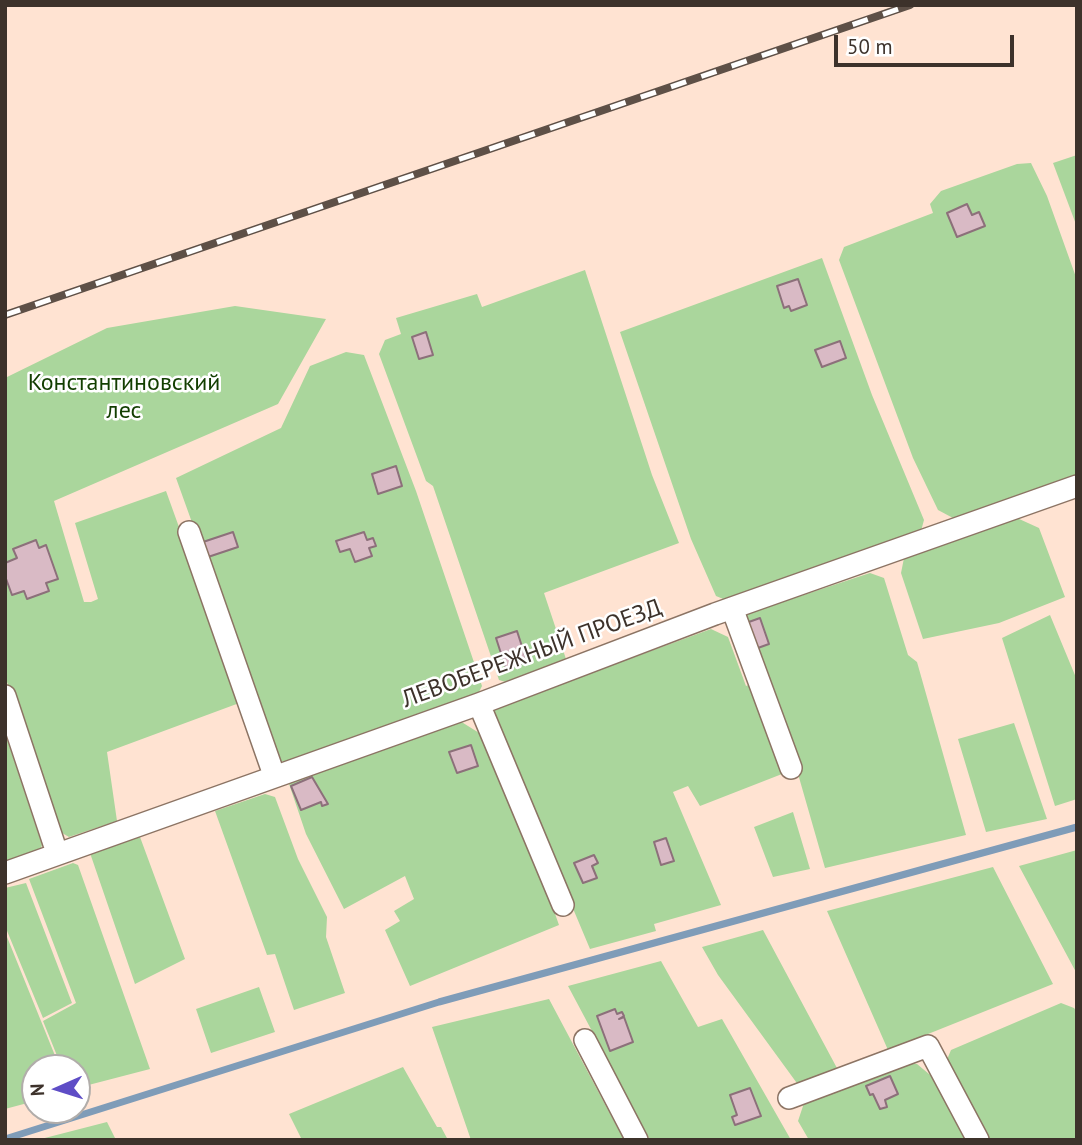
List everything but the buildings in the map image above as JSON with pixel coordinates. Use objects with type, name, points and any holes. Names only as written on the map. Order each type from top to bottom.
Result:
[{"type":"street","name":"ЛЕВОБЕРЕЖНЫЙ ПРОЕЗД","points":[[5,873],[479,704],[732,608],[1077,486]]},
{"type":"street","points":[[189,532],[274,775]]},
{"type":"street","points":[[732,608],[791,768]]},
{"type":"street","points":[[5,696],[57,853]]},
{"type":"street","points":[[479,704],[563,905]]},
{"type":"street","points":[[585,1040],[637,1140]]},
{"type":"street","points":[[789,1098],[928,1046],[978,1140]]},
{"type":"green space","points":[[1077,155],[1077,227],[1053,163]]},
{"type":"green space","points":[[1031,163],[1047,196],[1077,280],[1077,477],[953,518],[938,510],[913,458],[839,260],[844,247],[933,213],[930,204],[941,191],[1017,164]]},
{"type":"green space","points":[[822,258],[872,395],[924,520],[921,531],[728,601],[716,596],[691,539],[620,332]]},
{"type":"green space","points":[[585,270],[652,475],[679,543],[544,593],[567,662],[509,683],[499,680],[433,486],[426,481],[379,354],[385,340],[401,334],[396,318],[477,294],[482,307]]},
{"type":"green space","name":"Константиновский лес","points":[[235,306],[326,319],[278,404],[54,501],[84,602],[91,602],[98,599],[75,523],[166,491],[242,702],[107,752],[117,821],[69,837],[57,830],[5,676],[5,378],[107,328]]},
{"type":"green space","points":[[346,352],[364,355],[416,491],[482,686],[478,694],[288,763],[276,756],[176,478],[281,428],[310,366]]},
{"type":"green space","points":[[1017,518],[1039,528],[1065,597],[999,623],[923,639],[901,573],[904,558]]},
{"type":"green space","points":[[870,573],[884,578],[908,655],[917,662],[966,835],[825,868],[790,746],[743,615]]},
{"type":"green space","points":[[1050,615],[1077,680],[1077,799],[1055,806],[1002,638]]},
{"type":"green space","points":[[711,629],[728,637],[746,686],[751,684],[782,774],[700,806],[688,786],[673,792],[721,905],[654,924],[656,931],[590,949],[495,723],[495,708]]},
{"type":"green space","points":[[460,721],[484,736],[526,832],[559,925],[410,986],[385,930],[400,921],[394,911],[414,899],[405,876],[344,909],[306,834],[288,781]]},
{"type":"green space","points":[[1014,723],[1047,819],[986,832],[958,739]]},
{"type":"green space","points":[[5,733],[42,845],[40,851],[5,863]]},
{"type":"green space","points":[[265,794],[275,797],[298,859],[327,917],[326,937],[345,993],[294,1010],[275,954],[267,955],[215,811]]},
{"type":"green space","points":[[793,812],[810,869],[773,877],[754,827]]},
{"type":"green space","points":[[140,837],[185,959],[135,984],[90,853]]},
{"type":"green space","points":[[1077,850],[1077,974],[1019,866]]},
{"type":"green space","points":[[73,863],[78,865],[150,1069],[91,1084],[91,1054],[56,1054],[43,1021],[76,1003],[29,879]]},
{"type":"green space","points":[[993,867],[1053,984],[888,1050],[827,911]]},
{"type":"green space","points":[[26,883],[72,1003],[43,1018],[5,926],[5,888]]},
{"type":"green space","points":[[763,930],[838,1070],[799,1086],[718,975],[702,947]]},
{"type":"green space","points":[[5,932],[54,1054],[21,1054],[21,1105],[5,1109]]},
{"type":"green space","points":[[661,961],[698,1027],[722,1019],[791,1140],[650,1140],[568,986]]},
{"type":"green space","points":[[259,987],[275,1032],[211,1053],[196,1009]]},
{"type":"green space","points":[[549,999],[624,1140],[471,1140],[432,1027]]},
{"type":"green space","points":[[1061,1003],[1077,1012],[1077,1140],[987,1140],[946,1062],[951,1050]]},
{"type":"green space","points":[[909,1063],[917,1064],[935,1079],[965,1140],[809,1140],[798,1121],[804,1103]]},
{"type":"green space","points":[[403,1067],[437,1127],[441,1127],[448,1140],[302,1140],[289,1114]]},
{"type":"green space","points":[[107,1122],[116,1140],[37,1140]]},
{"type":"waterway","points":[[5,1139],[439,1002],[1077,827]]},
{"type":"railway","points":[[5,315],[910,5]]}]
